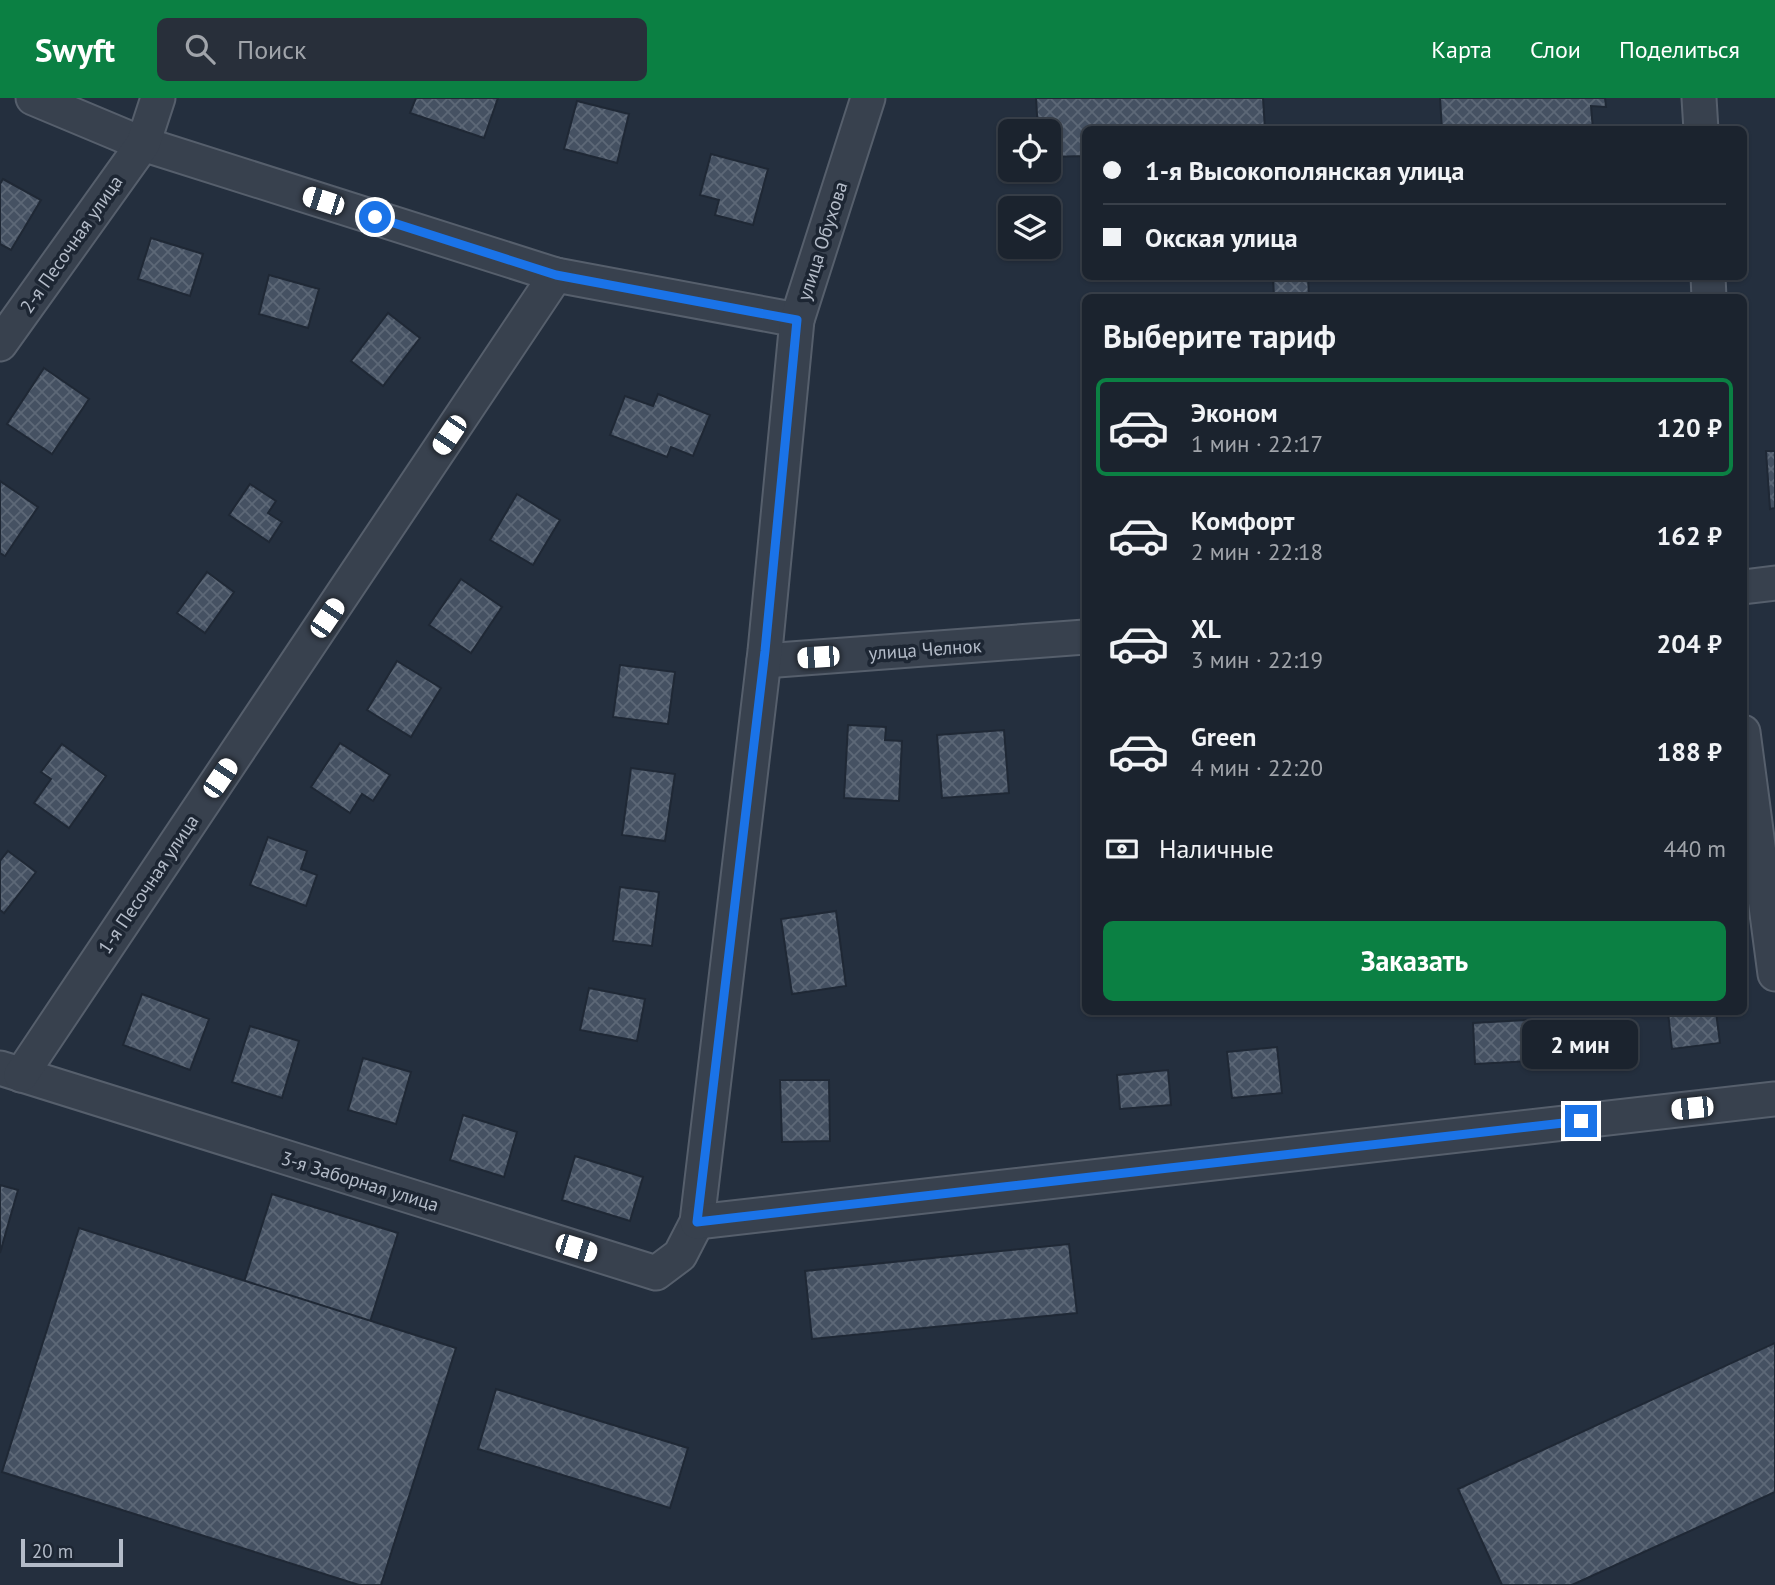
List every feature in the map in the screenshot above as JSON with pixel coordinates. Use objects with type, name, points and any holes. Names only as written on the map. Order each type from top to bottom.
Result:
[{"type":"street","points":[[33,98],[143,144],[556,275],[797,320]]},
{"type":"street","name":"2-я Песочная улица","points":[[0,344],[143,144],[158,98]]},
{"type":"street","name":"улица Обухова","points":[[697,1222],[764,661],[797,320],[868,98]]},
{"type":"street","points":[[1699,98],[1700,126]]},
{"type":"street","name":"1-я Песочная улица","points":[[10,1072],[556,275]]},
{"type":"street","points":[[1747,586],[1775,583]]},
{"type":"street","name":"улица Челнок","points":[[764,661],[1082,637]]},
{"type":"street","points":[[1747,762],[1775,974]]},
{"type":"street","name":"3-я Заборная улица","points":[[10,1072],[656,1273],[680,1255],[697,1222]]},
{"type":"street","points":[[697,1222],[1775,1099]]},
{"type":"building","points":[[416,98],[498,98],[484,138],[410,113]]},
{"type":"building","points":[[1036,98],[1263,98],[1265,126],[1082,126],[1082,156],[1061,157],[1061,119],[1037,119]]},
{"type":"building","points":[[1440,98],[1605,98],[1606,107],[1591,106],[1593,126],[1442,126]]},
{"type":"building","points":[[577,101],[629,114],[617,163],[564,149]]},
{"type":"building","points":[[711,154],[768,169],[753,225],[715,215],[719,200],[700,195]]},
{"type":"building","points":[[3,179],[41,200],[11,250],[0,244],[0,184]]},
{"type":"building","points":[[151,238],[203,254],[190,296],[138,279]]},
{"type":"building","points":[[269,275],[319,289],[308,328],[259,314]]},
{"type":"building","points":[[1273,280],[1308,280],[1309,294],[1274,294]]},
{"type":"building","points":[[388,313],[420,338],[383,386],[351,361]]},
{"type":"building","points":[[44,368],[89,399],[52,454],[7,424]]},
{"type":"building","points":[[658,394],[710,415],[693,456],[671,447],[667,457],[610,435],[625,396],[653,406]]},
{"type":"building","points":[[1766,451],[1775,451],[1775,508],[1770,509]]},
{"type":"building","points":[[0,481],[38,507],[5,556],[0,553]]},
{"type":"building","points":[[250,484],[276,501],[268,513],[282,522],[269,542],[229,515]]},
{"type":"building","points":[[517,494],[560,520],[533,565],[490,540]]},
{"type":"building","points":[[207,572],[234,592],[205,633],[177,613]]},
{"type":"building","points":[[461,579],[502,607],[471,653],[429,625]]},
{"type":"building","points":[[397,661],[441,688],[411,737],[367,710]]},
{"type":"building","points":[[620,665],[675,672],[668,724],[613,717]]},
{"type":"building","points":[[848,725],[886,727],[885,740],[902,741],[899,801],[844,798]]},
{"type":"building","points":[[1004,730],[1009,793],[942,798],[937,735]]},
{"type":"building","points":[[340,743],[390,775],[373,801],[362,794],[350,813],[311,787]]},
{"type":"building","points":[[62,744],[106,776],[69,828],[34,803],[51,779],[41,772]]},
{"type":"building","points":[[631,768],[675,774],[665,841],[622,835]]},
{"type":"building","points":[[268,837],[307,851],[301,869],[317,875],[306,906],[250,885]]},
{"type":"building","points":[[8,851],[36,872],[4,913],[0,910],[0,861]]},
{"type":"building","points":[[620,887],[659,892],[652,946],[613,941]]},
{"type":"building","points":[[836,911],[846,986],[792,994],[781,919]]},
{"type":"building","points":[[589,988],[645,999],[637,1041],[580,1030]]},
{"type":"building","points":[[142,994],[209,1019],[190,1070],[123,1045]]},
{"type":"building","points":[[1668,1015],[1716,1015],[1720,1043],[1672,1049]]},
{"type":"building","points":[[1526,1020],[1529,1061],[1475,1064],[1473,1023]]},
{"type":"building","points":[[250,1026],[299,1041],[282,1098],[232,1082]]},
{"type":"building","points":[[1277,1047],[1282,1093],[1232,1098],[1227,1052]]},
{"type":"building","points":[[363,1058],[411,1072],[396,1124],[348,1110]]},
{"type":"building","points":[[1168,1070],[1171,1105],[1120,1109],[1117,1075]]},
{"type":"building","points":[[780,1080],[829,1080],[830,1141],[782,1142]]},
{"type":"building","points":[[463,1115],[517,1132],[504,1177],[450,1160]]},
{"type":"building","points":[[575,1156],[643,1177],[630,1221],[562,1200]]},
{"type":"building","points":[[0,1185],[18,1190],[0,1253]]},
{"type":"building","points":[[272,1194],[398,1233],[370,1322],[244,1282]]},
{"type":"building","points":[[79,1228],[456,1348],[381,1585],[359,1585],[2,1472]]},
{"type":"building","points":[[1069,1244],[1077,1313],[812,1339],[805,1271]]},
{"type":"building","points":[[1775,1343],[1775,1492],[1572,1585],[1502,1585],[1458,1489]]},
{"type":"building","points":[[496,1389],[688,1448],[670,1508],[478,1449]]},
{"type":"route","points":[[375,217],[556,275],[797,320],[765,651],[697,1222],[1581,1121]]}]
